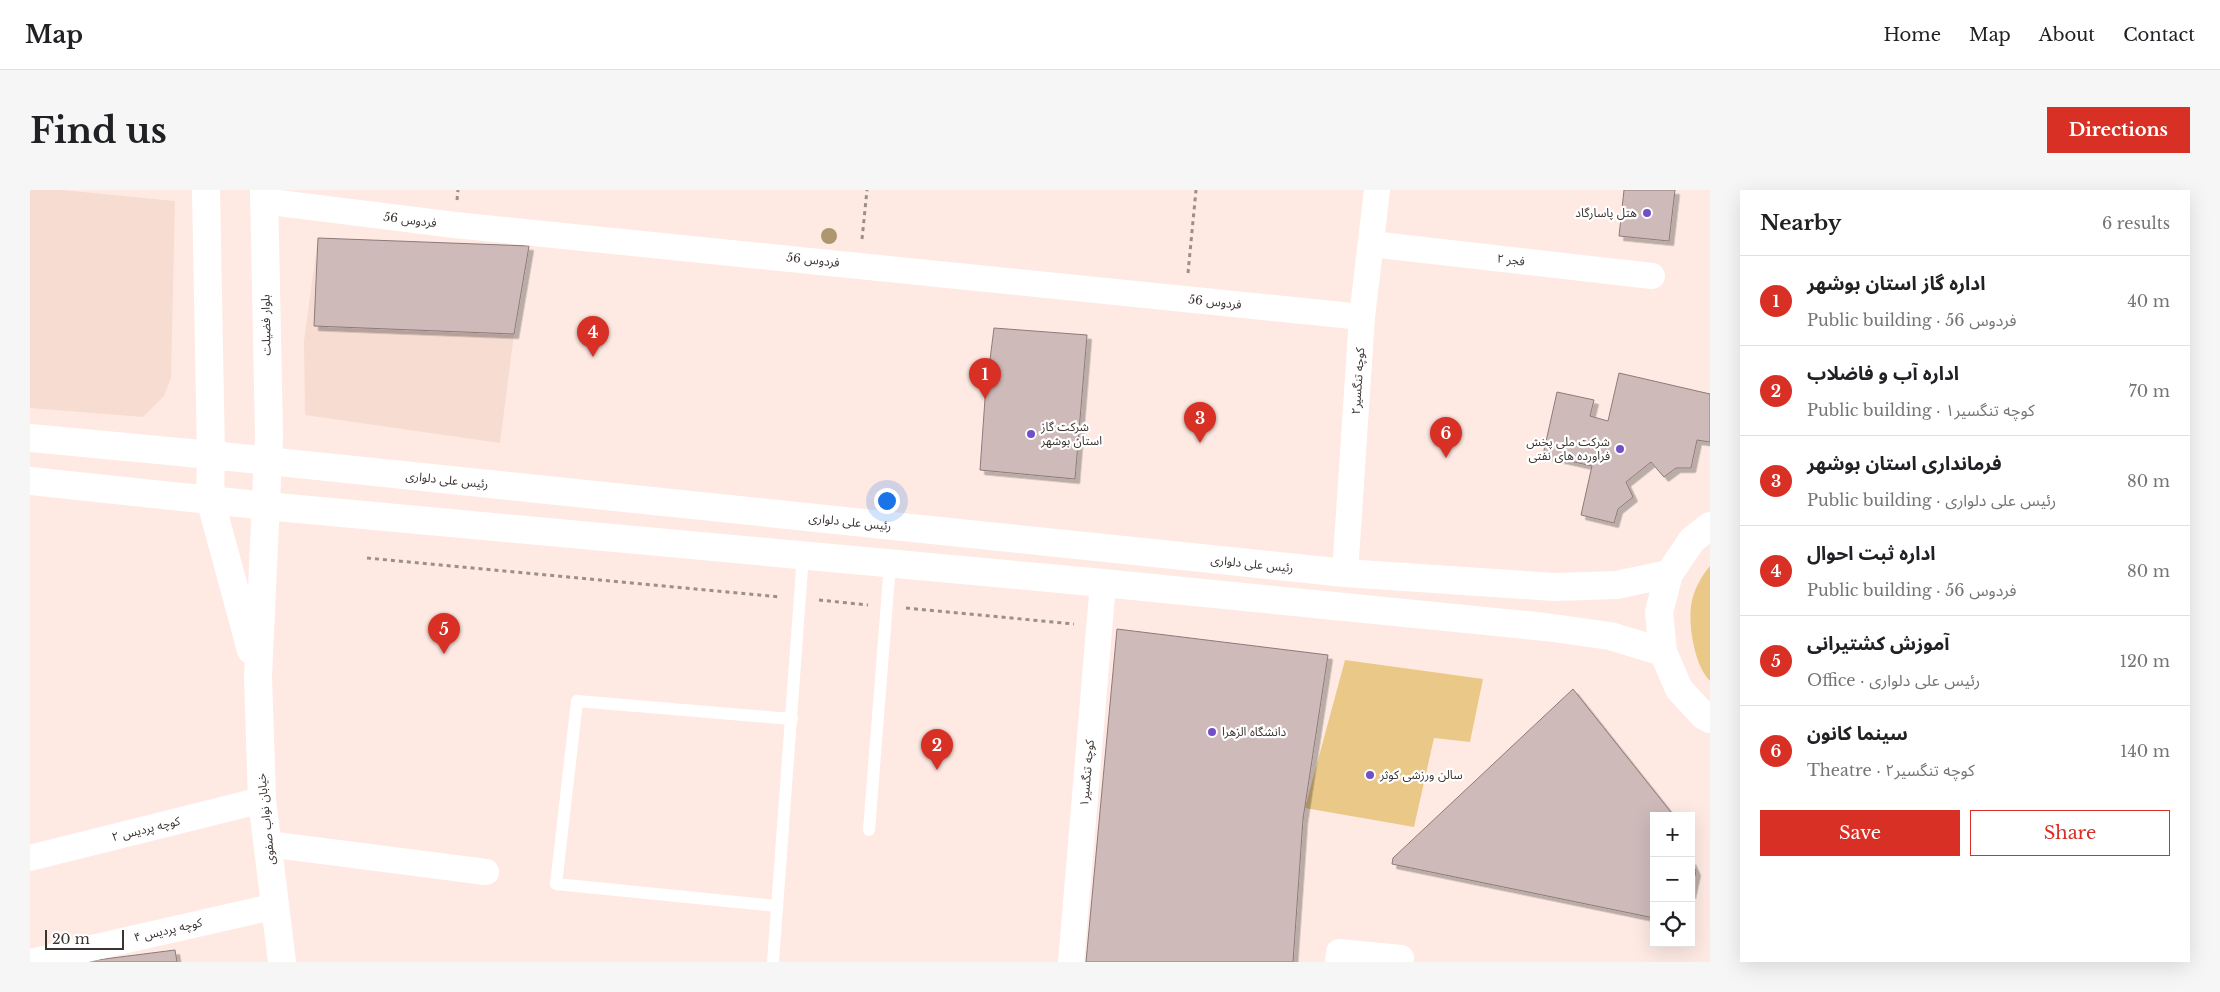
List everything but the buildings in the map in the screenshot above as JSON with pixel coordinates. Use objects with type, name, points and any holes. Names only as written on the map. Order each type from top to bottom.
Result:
[{"type":"main road","points":[[206,190],[211,455]]},
{"type":"main road","name":"بلوار فضیلت","points":[[264,196],[268,461],[266,506]]},
{"type":"main road","name":"رئیس علی دلواری","points":[[30,438],[211,455],[1345,573],[1554,587],[1616,584],[1669,574]]},
{"type":"main road","name":"خیابان نواب صفوی","points":[[211,455],[210,499],[258,676]]},
{"type":"main road","points":[[30,481],[266,506],[1103,583],[1546,627],[1610,636],[1662,652]]},
{"type":"main road","name":"خیابان نواب صفوی","points":[[266,506],[258,676],[262,800],[282,962]]},
{"type":"main road","points":[[1710,526],[1692,540],[1669,574],[1659,612],[1662,652],[1679,689],[1703,715],[1710,719]]},
{"type":"main road","points":[[1546,627],[1558,621],[1564,614],[1566,603],[1562,593],[1554,587]]},
{"type":"street","name":"کوچه تنگسیر۲","points":[[1345,573],[1362,317],[1371,244],[1370,191]]},
{"type":"street","name":"فردوس 56","points":[[264,196],[454,225],[1362,317]]},
{"type":"street","name":"فجر ۲","points":[[1371,244],[1652,276]]},
{"type":"street","name":"کوچه تنگسیر۱","points":[[1071,962],[1103,583]]},
{"type":"street","name":"کوچه پردیس ۲","points":[[30,858],[262,800]]},
{"type":"street","points":[[268,844],[486,872]]},
{"type":"street","name":"کوچه پردیس ۴","points":[[30,962],[276,906]]},
{"type":"street","points":[[1338,962],[1339,952],[1401,958]]},
{"type":"lane","points":[[773,962],[803,555]]},
{"type":"lane","points":[[869,830],[890,564]]},
{"type":"lane","points":[[777,906],[556,884],[577,701],[792,719]]},
{"type":"path","points":[[859,265],[867,190]]},
{"type":"path","points":[[1185,298],[1196,190]]},
{"type":"path","points":[[367,558],[1100,626]]},
{"type":"shaded area","points":[[30,190],[62,190],[175,201],[171,378],[164,396],[143,417],[30,408]]},
{"type":"shaded area","points":[[318,238],[529,246],[514,334],[500,443],[305,415],[304,341]]},
{"type":"shaded area","points":[[1710,566],[1710,681],[1704,674],[1696,654],[1690,619],[1695,591]]},
{"type":"shaded area","name":"سالن ورزشی کوثر","points":[[1345,660],[1483,679],[1470,742],[1434,738],[1414,827],[1305,808]]},
{"type":"place","name":"هتل پاسارگاد","points":[[1647,213]]},
{"type":"place","name":"اداره ثبت احوال","points":[[593,357]]},
{"type":"place","name":"اداره گاز استان بوشهر","points":[[985,399]]},
{"type":"place","name":"شرکت گاز استان بوشهر","points":[[1031,434]]},
{"type":"place","name":"فرمانداری استان بوشهر","points":[[1200,443]]},
{"type":"place","name":"شرکت ملی پخش فراورده های نفتی","points":[[1620,449]]},
{"type":"place","name":"سینما کانون","points":[[1446,458]]},
{"type":"place","name":"آموزش کشتیرانی","points":[[444,654]]},
{"type":"place","name":"دانشگاه الزهرا","points":[[1212,732]]},
{"type":"place","name":"اداره آب و فاضلاب","points":[[937,770]]},
{"type":"place","name":"سالن ورزشی کوثر","points":[[1370,775]]}]
